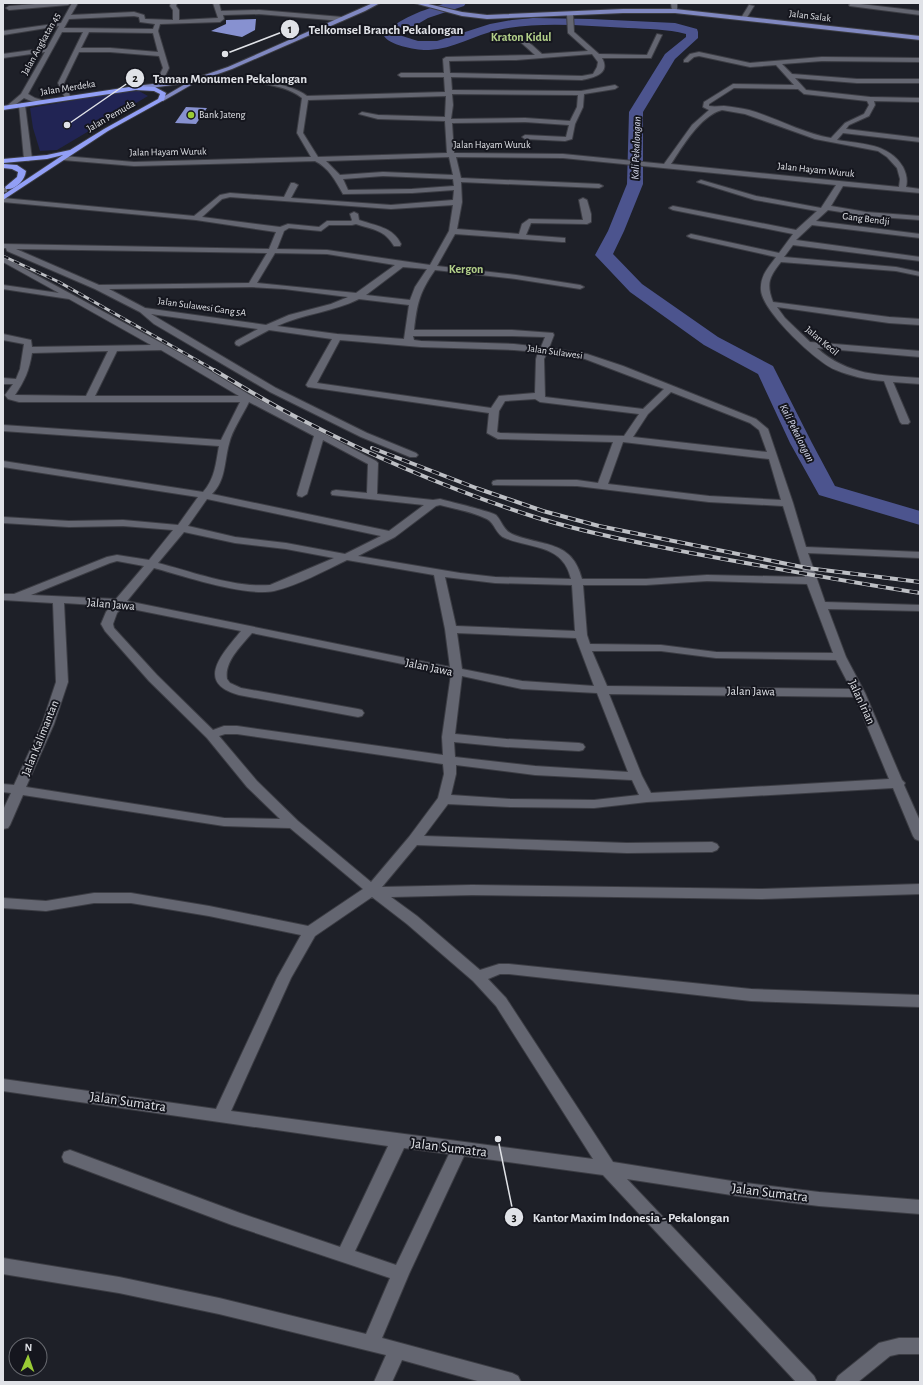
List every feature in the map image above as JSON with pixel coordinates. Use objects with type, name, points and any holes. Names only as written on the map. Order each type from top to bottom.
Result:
[{"type":"highway","name":"Jalan Merdeka","points":[[6,108],[136,88],[158,90],[163,93],[161,100]]},
{"type":"highway","name":"Jalan Pemuda","points":[[3,199],[73,151],[119,122],[161,100]]},
{"type":"highway","points":[[3,161],[28,159],[73,151]]},
{"type":"highway","points":[[3,166],[18,168],[22,171],[22,174],[15,183],[3,190]]},
{"type":"main road","name":"Jalan Salak","points":[[419,3],[462,14],[571,20],[623,11],[675,11],[920,38]]},
{"type":"main road","points":[[161,100],[199,79],[231,67],[378,4]]},
{"type":"main road","points":[[136,88],[199,79]]},
{"type":"street","points":[[3,12],[17,3]]},
{"type":"street","points":[[9,8],[68,3]]},
{"type":"street","name":"Jalan Angkatan 45","points":[[6,108],[24,96],[75,3]]},
{"type":"street","points":[[174,3],[172,6],[176,10],[176,22]]},
{"type":"street","points":[[68,17],[128,14],[142,16],[142,21],[176,22],[218,20],[221,19],[216,3]]},
{"type":"street","points":[[674,3],[675,11]]},
{"type":"street","points":[[852,5],[920,13]]},
{"type":"street","points":[[744,18],[752,6]]},
{"type":"street","points":[[219,13],[259,12],[342,19]]},
{"type":"street","points":[[305,98],[448,93],[533,84],[596,75],[601,66],[601,62],[595,54],[571,34],[571,20]]},
{"type":"street","points":[[158,22],[155,31],[161,54],[166,63],[166,68],[161,78],[162,84]]},
{"type":"street","points":[[3,33],[63,27],[88,30],[155,31]]},
{"type":"street","points":[[68,98],[61,84],[88,30]]},
{"type":"street","points":[[645,412],[540,399],[540,359],[542,350],[550,335],[512,333],[410,337],[413,303],[419,287],[432,268],[453,231],[458,202],[458,182],[454,160],[451,155],[448,120],[450,105],[446,75],[446,60],[595,54],[649,57],[659,35]]},
{"type":"street","points":[[518,37],[540,56]]},
{"type":"street","points":[[3,56],[50,49]]},
{"type":"street","points":[[77,50],[110,50],[161,54]]},
{"type":"street","points":[[686,61],[692,55],[699,54],[747,64],[778,63],[816,59],[920,60]]},
{"type":"street","points":[[778,63],[797,87],[804,92],[870,99],[920,100]]},
{"type":"street","points":[[401,75],[446,75],[533,84],[581,93],[600,91],[615,87]]},
{"type":"street","points":[[789,76],[857,81],[920,81]]},
{"type":"street","points":[[199,79],[276,85],[295,89],[303,94],[305,98],[300,133],[316,159],[325,163],[338,177],[353,205],[354,218],[356,221]]},
{"type":"street","points":[[797,87],[733,86],[706,103],[706,107],[714,109],[722,107],[734,109],[763,117],[810,135],[878,149],[887,153],[895,160],[904,178],[902,190]]},
{"type":"street","points":[[525,137],[567,147],[572,123],[581,103],[581,93]]},
{"type":"street","points":[[24,96],[43,102]]},
{"type":"street","points":[[833,140],[843,131],[847,124],[867,115],[872,105],[870,99]]},
{"type":"street","points":[[22,105],[28,159]]},
{"type":"street","points":[[665,165],[700,122],[714,109]]},
{"type":"street","points":[[362,114],[378,117],[448,120],[525,120],[572,123]]},
{"type":"street","points":[[843,131],[920,140]]},
{"type":"street","name":"Jalan Hayam Wuruk","points":[[63,158],[134,164],[451,155],[567,147],[589,158],[920,192]]},
{"type":"street","points":[[338,177],[373,175],[458,182],[599,186]]},
{"type":"street","points":[[346,192],[399,192],[458,182]]},
{"type":"street","points":[[701,182],[755,198],[866,214],[920,218]]},
{"type":"street","points":[[841,183],[824,208],[798,233],[766,277],[765,291],[770,304],[889,320],[920,322]]},
{"type":"street","points":[[286,200],[294,185]]},
{"type":"street","points":[[196,218],[223,195],[230,194],[286,200],[391,207],[458,202]]},
{"type":"street","points":[[3,199],[196,218],[281,230],[288,226],[321,229],[327,223],[352,223],[356,221],[382,229],[396,239],[397,244]]},
{"type":"street","points":[[522,236],[526,224],[529,221],[587,222],[587,214],[583,200]]},
{"type":"street","points":[[673,208],[798,233]]},
{"type":"street","name":"Gang Bendji","points":[[810,222],[920,236]]},
{"type":"street","points":[[252,285],[272,252],[281,230]]},
{"type":"street","points":[[453,231],[562,240]]},
{"type":"street","points":[[691,236],[780,258],[896,269],[920,274]]},
{"type":"street","points":[[791,242],[920,259]]},
{"type":"street","points":[[3,246],[339,253],[400,264],[516,277],[580,287]]},
{"type":"street","name":"Jalan Sulawesi Gang 5A","points":[[3,246],[98,287],[144,310],[337,337],[410,337]]},
{"type":"street","points":[[3,259],[162,347],[246,398],[373,463],[372,496]]},
{"type":"street","points":[[239,343],[299,314],[343,303],[383,280],[400,264]]},
{"type":"street","points":[[98,287],[252,285],[413,303]]},
{"type":"street","points":[[3,288],[74,298]]},
{"type":"street","name":"Jalan Kecil","points":[[770,304],[782,320],[826,361],[840,368],[864,375],[920,381]]},
{"type":"street","points":[[144,310],[146,315],[157,322],[273,390],[358,432],[413,455]]},
{"type":"street","points":[[3,337],[28,342],[25,369],[10,395],[11,397],[19,399],[88,400],[246,398]]},
{"type":"street","points":[[337,337],[311,385],[494,410]]},
{"type":"street","name":"Jalan Sulawesi","points":[[410,337],[424,344],[542,350],[587,357],[753,421],[763,429],[773,456],[807,568]]},
{"type":"street","points":[[806,344],[920,354]]},
{"type":"street","points":[[28,350],[162,347]]},
{"type":"street","points":[[88,400],[114,348]]},
{"type":"street","points":[[887,378],[906,422]]},
{"type":"street","points":[[3,381],[18,382]]},
{"type":"street","points":[[602,486],[623,438],[645,412],[670,388]]},
{"type":"street","points":[[540,391],[502,398],[494,410],[492,433],[498,436],[623,438],[723,452],[773,456]]},
{"type":"street","points":[[246,398],[224,443],[217,481],[108,618],[107,624],[109,629],[153,678],[211,735],[252,784],[293,824],[373,891],[412,920],[478,977],[501,1002],[608,1170],[808,1382]]},
{"type":"street","points":[[3,428],[224,443]]},
{"type":"street","points":[[302,494],[319,436]]},
{"type":"street","points":[[3,464],[205,495],[248,506],[391,535]]},
{"type":"street","points":[[497,483],[549,482],[602,486],[709,499],[788,503]]},
{"type":"street","points":[[336,492],[433,503],[443,502],[492,517],[503,533],[508,536],[556,549],[568,560],[573,567],[577,582],[581,635],[636,776],[647,798]]},
{"type":"street","points":[[6,599],[107,560],[124,559],[151,564],[235,586],[261,589],[284,584],[371,546],[391,535],[433,503]]},
{"type":"street","points":[[3,520],[69,524],[123,523],[181,528],[234,540],[286,546],[439,573],[495,580],[646,582],[707,578],[788,579],[812,581]]},
{"type":"street","points":[[802,550],[920,555]]},
{"type":"street","name":"Jalan Irian","points":[[807,568],[840,657],[859,692],[899,783],[920,836]]},
{"type":"street","points":[[221,1115],[284,978],[310,932],[373,891],[414,840],[444,799],[450,774],[448,737],[458,673],[451,629],[439,573]]},
{"type":"street","name":"Jalan Jawa","points":[[6,599],[120,603],[522,686],[602,690],[859,692]]},
{"type":"street","name":"Jalan Kalimantan","points":[[3,825],[48,724],[62,682],[58,601]]},
{"type":"street","points":[[820,605],[920,608]]},
{"type":"street","points":[[249,629],[224,663],[219,673],[221,680],[226,685],[239,691],[358,713]]},
{"type":"street","points":[[451,629],[581,635]]},
{"type":"street","points":[[585,647],[661,648],[716,655],[840,657]]},
{"type":"street","points":[[211,735],[224,730],[236,730],[449,762],[593,776],[636,776]]},
{"type":"street","points":[[448,737],[506,743],[579,747]]},
{"type":"street","points":[[444,799],[594,804],[647,798],[899,783]]},
{"type":"street","points":[[3,788],[224,822],[293,824]]},
{"type":"street","points":[[414,840],[627,848],[712,847]]},
{"type":"street","points":[[373,891],[472,890],[760,894],[920,889]]},
{"type":"street","points":[[3,903],[46,906],[94,898],[131,898],[209,910],[310,932]]},
{"type":"street","points":[[478,977],[499,970],[509,969],[751,995],[920,1001]]},
{"type":"street","name":"Jalan Sumatra","points":[[3,1085],[399,1141],[560,1161],[608,1170],[738,1189],[820,1199],[920,1206]]},
{"type":"street","points":[[345,1255],[399,1141]]},
{"type":"street","points":[[371,1343],[400,1274],[459,1149]]},
{"type":"street","points":[[70,1157],[238,1220],[400,1274]]},
{"type":"street","points":[[3,1266],[126,1287],[219,1306],[371,1343],[512,1382]]},
{"type":"street","points":[[844,1382],[885,1349],[899,1346],[920,1346]]},
{"type":"street","points":[[383,1382],[397,1350]]},
{"type":"shaded area","points":[[139,91],[148,96],[57,150],[40,151],[33,128],[30,108],[120,92]]},
{"type":"building","points":[[256,19],[255,30],[242,37],[211,31],[226,24],[226,20]]},
{"type":"building","name":"Bank Jateng","points":[[186,107],[207,108],[196,124],[175,123]]},
{"type":"waterway","name":"Kali Pekalongan","points":[[460,3],[441,8],[414,19],[390,36],[405,42],[428,46],[447,43],[497,26],[540,22],[675,27],[692,32],[692,38],[670,57],[636,112],[635,184],[616,231],[604,255],[636,288],[711,341],[766,370],[801,443],[827,490],[920,518]]},
{"type":"railway","points":[[3,256],[59,282],[216,371]]},
{"type":"railway","points":[[214,370],[291,414],[359,448],[447,486],[538,518],[594,533],[672,549],[805,574],[920,593]]},
{"type":"railway","points":[[372,448],[476,488],[543,511],[599,526],[807,568],[920,582]]},
{"type":"place","name":"Telkomsel Branch Pekalongan","points":[[225,54]]},
{"type":"place","name":"Bank Jateng","points":[[191,115]]},
{"type":"place","name":"Taman Monumen Pekalongan","points":[[67,125]]},
{"type":"place","name":"Kantor Maxim Indonesia - Pekalongan","points":[[498,1139]]},
{"type":"district","name":"Kraton Kidul","points":[[521,37]]},
{"type":"district","name":"Kergon","points":[[466,269]]}]
